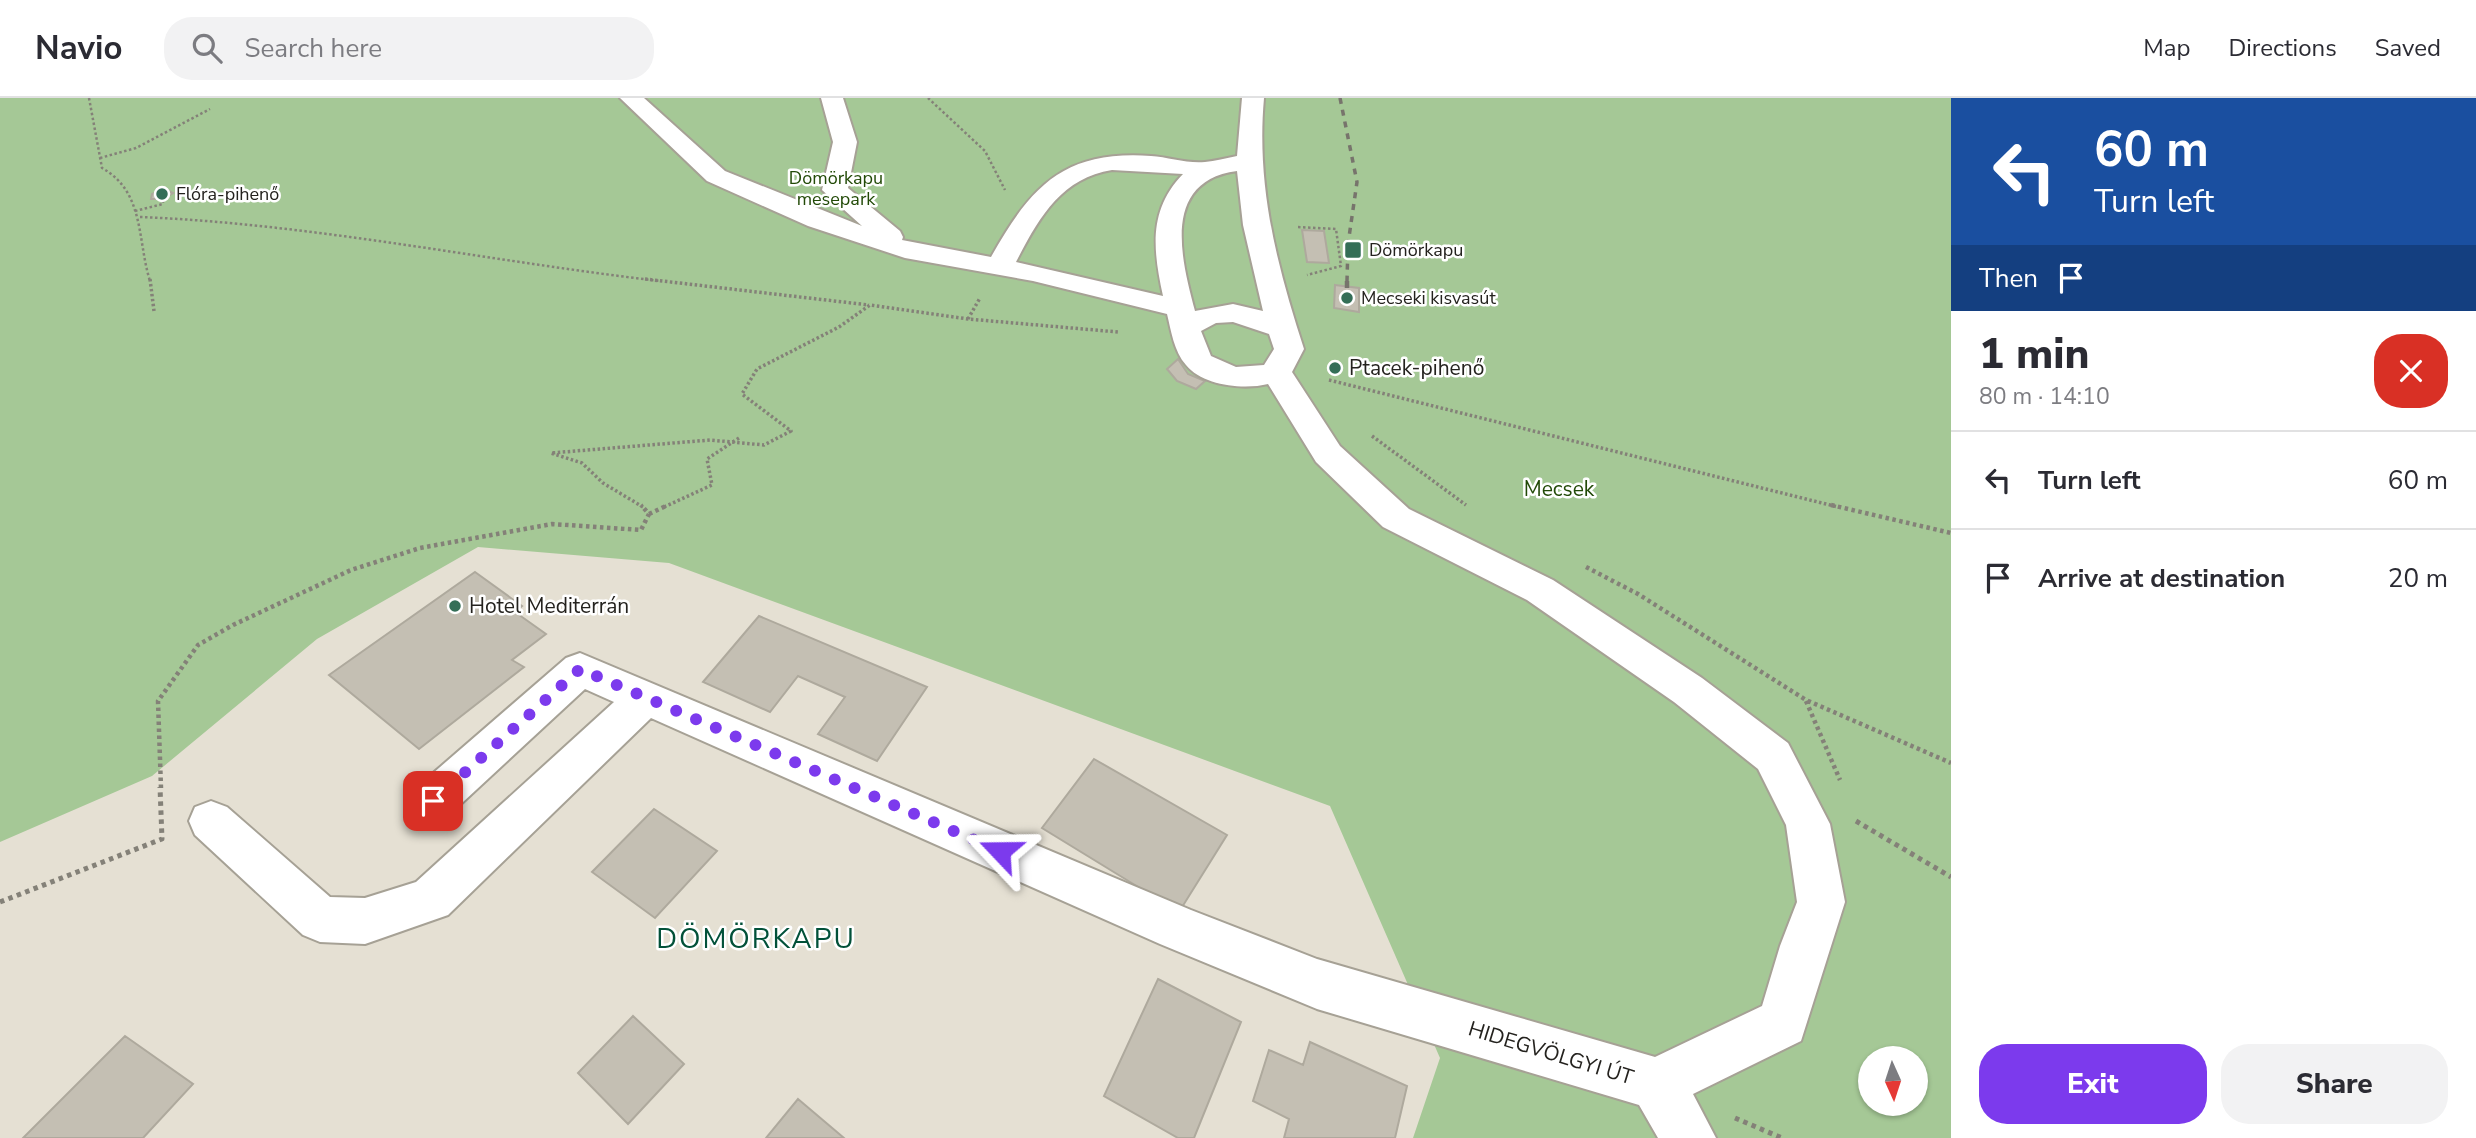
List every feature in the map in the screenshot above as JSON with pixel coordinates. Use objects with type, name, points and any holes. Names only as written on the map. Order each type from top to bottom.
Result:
[{"type":"street","points":[[631,98],[716,176],[817,220],[905,250],[999,267],[1183,319],[1195,320],[1228,313],[1263,319],[1282,329]]},
{"type":"street","points":[[832,98],[845,142],[835,190],[905,250]]},
{"type":"street","points":[[1205,170],[1177,198],[1167,226],[1183,319],[1198,361],[1209,369],[1238,377],[1276,372],[1289,349],[1270,293],[1247,162],[1253,98]]},
{"type":"street","points":[[999,267],[1024,221],[1063,178],[1096,166],[1149,162],[1205,170],[1247,162]]},
{"type":"street","name":"HIDEGVÖLGYI ÚT","points":[[433,801],[580,669],[1177,928],[1317,984],[1657,1084],[1783,1023],[1804,946],[1821,902],[1808,824],[1773,756],[1688,690],[1540,590],[1396,518],[1328,454],[1276,372]]},
{"type":"street","points":[[211,821],[320,919],[365,921],[431,899],[646,698]]},
{"type":"street","points":[[1657,1084],[1689,1138]]},
{"type":"path","points":[[89,98],[102,168],[116,176],[140,217],[142,255],[151,283],[154,311]]},
{"type":"path","points":[[928,98],[985,151],[1024,221]]},
{"type":"path","points":[[100,158],[136,148],[211,109]]},
{"type":"path","points":[[135,211],[163,204],[163,199]]},
{"type":"path","points":[[140,217],[215,220],[534,266],[968,319],[1126,332]]},
{"type":"path","points":[[1292,227],[1336,229],[1341,267],[1300,277]]},
{"type":"path","points":[[649,514],[638,502],[603,483],[582,463],[551,453],[740,438],[764,445],[791,431],[742,394],[757,369],[839,327],[870,305]]},
{"type":"path","points":[[1315,377],[1951,533]]},
{"type":"path","points":[[1363,430],[1470,508]]},
{"type":"path","points":[[0,902],[162,839],[158,701],[198,645],[233,625],[351,570],[420,548],[552,524],[641,530],[649,514],[712,485],[707,459],[740,438]]},
{"type":"path","points":[[1578,563],[1638,593],[1806,701],[1951,763]]},
{"type":"path","points":[[1806,701],[1843,786]]},
{"type":"path","points":[[1853,810],[1858,822],[1951,877]]},
{"type":"green space","name":"Mecsek","points":[[0,98],[1951,98],[1951,1138],[1413,1138],[1440,1058],[1330,806],[669,563],[478,547],[317,639],[152,776],[0,842]]},
{"type":"building","name":"Flóra-pihenő","points":[[165,189],[173,193],[163,199],[151,199],[152,194]]},
{"type":"building","points":[[1302,230],[1324,231],[1329,263],[1307,262]]},
{"type":"building","name":"Mecseki kisvasút","points":[[1335,285],[1359,288],[1359,312],[1334,308]]},
{"type":"building","points":[[1178,359],[1188,374],[1205,381],[1196,389],[1177,381],[1167,369]]},
{"type":"building","points":[[475,572],[522,606],[515,612],[546,634],[512,660],[524,667],[419,749],[329,675]]},
{"type":"building","points":[[759,616],[927,687],[877,761],[818,734],[845,697],[798,676],[770,712],[703,682]]},
{"type":"building","points":[[1094,759],[1227,835],[1179,912],[1042,828]]},
{"type":"building","points":[[654,809],[717,851],[655,918],[592,872]]},
{"type":"building","points":[[1158,979],[1241,1022],[1194,1138],[1178,1138],[1104,1096]]},
{"type":"building","points":[[633,1016],[684,1064],[628,1124],[578,1073]]},
{"type":"building","points":[[125,1036],[193,1084],[143,1138],[23,1138]]},
{"type":"building","points":[[1310,1042],[1407,1086],[1395,1138],[1284,1138],[1289,1119],[1253,1101],[1269,1050],[1303,1065]]},
{"type":"building","points":[[798,1099],[844,1138],[766,1138]]},
{"type":"railway","points":[[1340,98],[1357,182],[1348,244],[1347,281]]},
{"type":"railway","points":[[1347,281],[1347,302]]},
{"type":"place","name":"Flóra-pihenő","points":[[162,194]]},
{"type":"place","name":"Dömörkapu","points":[[1353,250]]},
{"type":"place","name":"Mecseki kisvasút","points":[[1347,298]]},
{"type":"place","name":"Ptacek-pihenő","points":[[1335,368]]},
{"type":"place","name":"Hotel Mediterrán","points":[[455,606]]},
{"type":"district","name":"DÖMÖRKAPU","points":[[756,939]]},
{"type":"route","points":[[433,801],[580,669],[1000,851]]},
{"type":"park label","name":"Dömörkapu mesepark","points":[[836,188]]}]
